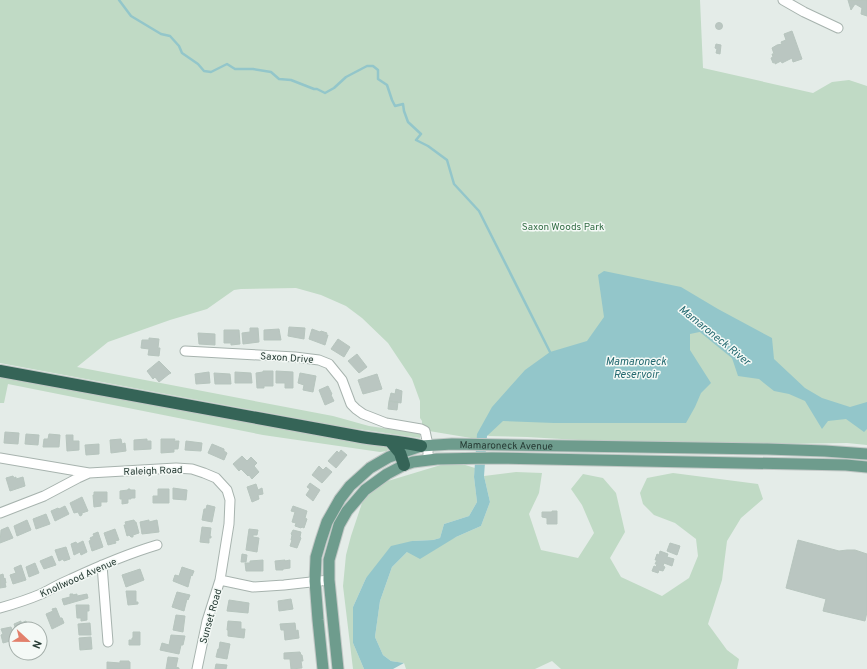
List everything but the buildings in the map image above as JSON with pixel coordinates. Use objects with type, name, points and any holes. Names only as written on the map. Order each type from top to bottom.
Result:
[{"type":"highway","points":[[0,370],[356,436],[407,442],[424,446]]},
{"type":"highway","points":[[390,441],[400,453],[404,465]]},
{"type":"main road","name":"Mamaroneck Avenue","points":[[324,669],[315,581],[316,557],[321,540],[327,522],[340,499],[350,486],[370,468],[389,457],[424,446],[452,444],[739,448],[810,450],[867,454]]},
{"type":"main road","name":"Mamaroneck Avenue","points":[[338,669],[329,580],[329,560],[333,542],[339,525],[347,511],[365,490],[387,474],[404,465],[428,460],[492,458],[846,465],[867,467]]},
{"type":"street","points":[[783,0],[838,28]]},
{"type":"street","name":"Saxon Drive","points":[[185,352],[295,357],[319,360],[329,364],[342,380],[351,404],[363,414],[386,423],[425,431],[424,446],[428,460]]},
{"type":"street","points":[[810,450],[810,465]]},
{"type":"street","name":"Raleigh Road","points":[[0,458],[89,473],[176,468],[192,469],[216,478],[227,490],[230,500],[229,524],[223,563]]},
{"type":"street","points":[[0,513],[44,496],[89,473]]},
{"type":"street","name":"Knollwood Avenue","points":[[0,608],[40,594],[102,565],[157,545]]},
{"type":"street","name":"Sunset Road","points":[[197,669],[207,621],[220,580],[223,563]]},
{"type":"street","points":[[102,565],[108,642]]},
{"type":"street","points":[[220,580],[253,587],[329,580]]},
{"type":"green space","name":"Saxon Woods Park","points":[[0,0],[700,0],[703,68],[813,93],[832,82],[849,80],[867,86],[867,445],[847,443],[773,444],[579,440],[487,436],[489,435],[477,435],[477,439],[429,431],[422,424],[420,418],[420,401],[412,379],[388,343],[362,318],[346,306],[321,295],[296,288],[234,290],[207,309],[170,320],[108,342],[77,367],[333,416],[369,426],[417,433],[420,434],[420,438],[344,427],[0,363]]},
{"type":"green space","points":[[0,377],[385,446],[389,448],[387,451],[380,452],[263,435],[8,384],[4,403],[0,403]]},
{"type":"green space","points":[[444,464],[462,464],[475,468],[474,477],[477,502],[469,516],[444,524],[440,538],[433,540],[412,541],[366,578],[353,607],[353,643],[364,669],[353,669],[343,586],[346,555],[362,503],[378,484]]},
{"type":"green space","points":[[516,472],[542,473],[539,493],[529,514],[541,550],[578,558],[594,533],[582,505],[571,489],[583,474],[603,478],[616,493],[625,532],[610,558],[621,577],[662,596],[689,578],[698,556],[696,539],[675,523],[654,515],[643,504],[640,493],[647,478],[673,473],[758,484],[763,499],[741,518],[727,541],[722,580],[708,624],[727,650],[739,659],[737,669],[561,669],[552,661],[535,669],[406,669],[404,663],[391,661],[383,655],[375,637],[380,601],[392,567],[407,552],[456,537],[481,526],[490,502],[484,476]]},
{"type":"water","name":"Mamaroneck Reservoir","points":[[604,271],[681,287],[772,338],[774,359],[805,388],[822,398],[850,407],[867,402],[867,429],[864,432],[846,419],[828,421],[822,429],[805,401],[789,394],[774,391],[759,379],[738,376],[726,340],[709,330],[690,334],[690,350],[711,383],[701,393],[686,423],[554,423],[503,421],[487,436],[484,476],[490,502],[481,526],[456,537],[420,559],[407,552],[392,567],[380,601],[375,637],[383,655],[391,661],[404,663],[393,669],[364,669],[353,643],[353,607],[366,578],[391,546],[412,541],[433,540],[440,538],[444,524],[469,516],[477,502],[474,477],[477,434],[492,407],[525,370],[550,352],[587,341],[604,317],[598,275]]},
{"type":"waterway","points":[[119,0],[131,16],[161,34],[170,36],[179,46],[182,53],[198,64],[204,71],[211,72],[227,64],[235,69],[253,69],[271,72],[279,79],[291,80],[325,93],[334,88],[346,77],[367,66],[373,66],[378,70],[378,79],[387,85],[395,106],[403,104],[408,122],[421,134],[416,140],[428,146],[447,160],[454,184],[479,211],[551,354]]},
{"type":"waterway","name":"Mamaroneck River","points":[[695,319],[743,358]]}]
